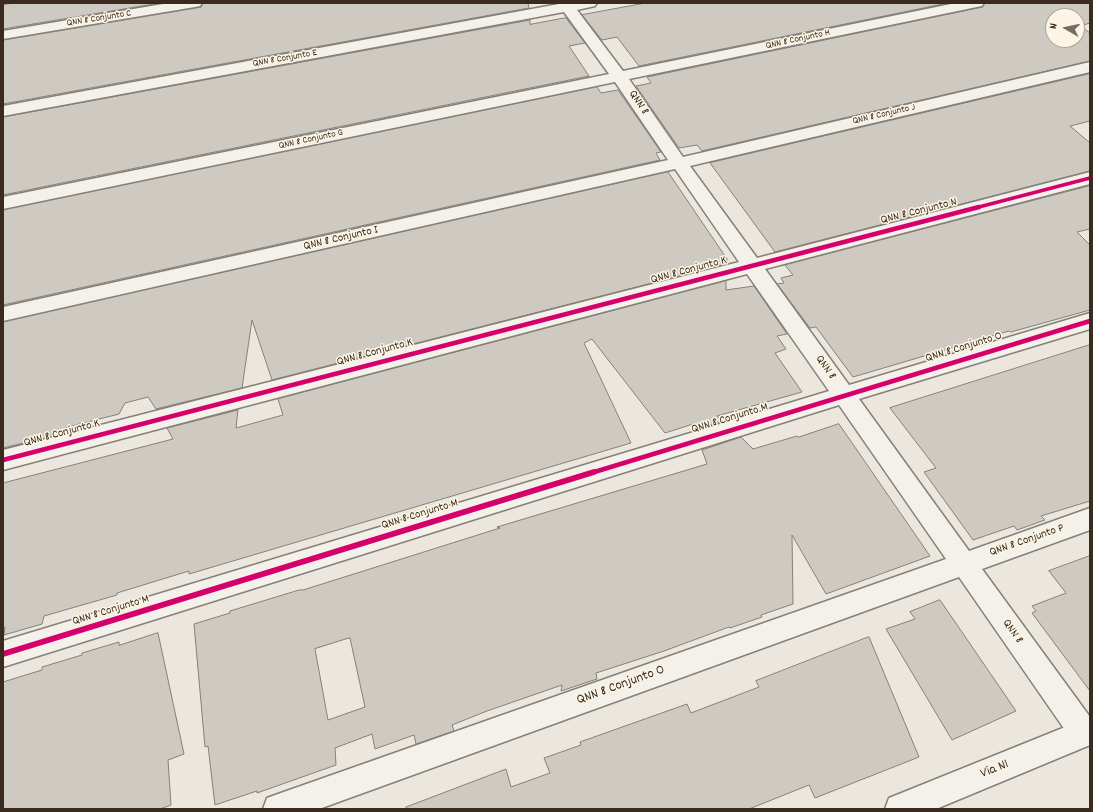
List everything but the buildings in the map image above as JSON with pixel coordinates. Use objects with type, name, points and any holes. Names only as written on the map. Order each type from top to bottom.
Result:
[{"type":"street","name":"QNN 8 Conjunto C","points":[[3,35],[195,3]]},
{"type":"street","name":"QNN 8 Conjunto E","points":[[3,111],[566,5],[590,3]]},
{"type":"street","name":"QNN 8 Conjunto H","points":[[619,76],[977,3]]},
{"type":"street","name":"QNN 8","points":[[566,5],[619,76],[963,563],[1087,732]]},
{"type":"street","name":"QNN 8 Conjunto J","points":[[679,163],[1090,68]]},
{"type":"street","name":"QNN 8 Conjunto G","points":[[3,203],[619,76]]},
{"type":"street","name":"QNN 8 Conjunto I","points":[[3,314],[679,163]]},
{"type":"street","name":"QNN 8 Conjunto N","points":[[752,265],[1090,178]]},
{"type":"street","name":"QNN 8 Conjunto K","points":[[3,460],[752,265]]},
{"type":"street","name":"QNN 8 Conjunto O","points":[[844,395],[1090,322]]},
{"type":"street","name":"QNN 8 Conjunto M","points":[[3,654],[844,395]]},
{"type":"street","name":"QNN 8 Conjunto P","points":[[963,563],[1090,519]]},
{"type":"street","name":"QNN 8 Conjunto O","points":[[278,809],[963,563]]},
{"type":"street","name":"Via N1","points":[[900,809],[1087,732]]},
{"type":"cycle path","points":[[3,460],[1090,178]]},
{"type":"cycle path","points":[[3,654],[844,395],[1090,321]]}]
